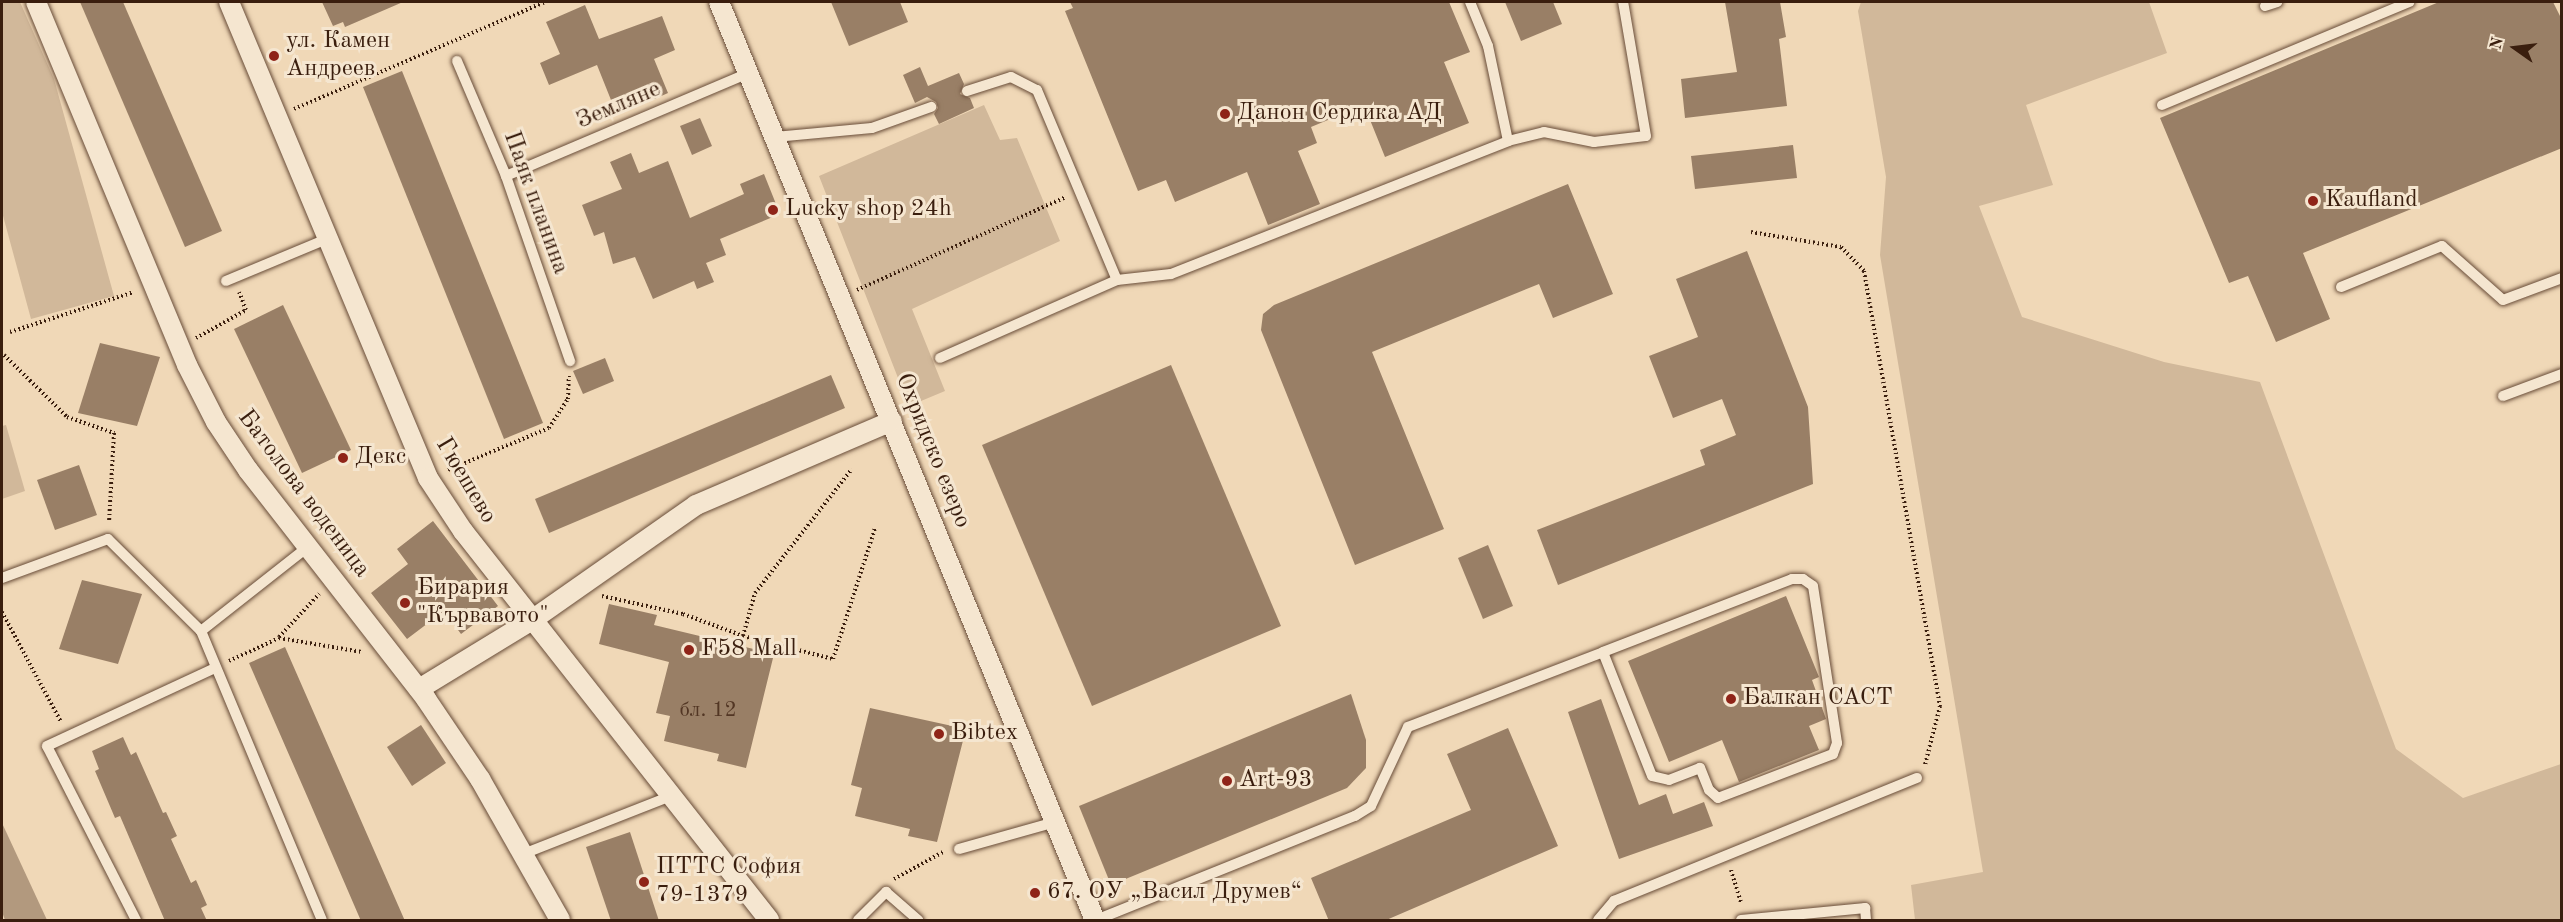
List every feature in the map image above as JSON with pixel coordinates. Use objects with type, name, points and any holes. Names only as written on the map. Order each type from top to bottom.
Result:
[{"type":"street","name":"Батолова воденица","points":[[36,2],[180,346],[216,422],[248,470],[310,545],[419,689],[480,779],[560,921]]},
{"type":"street","name":"Гюешево","points":[[230,2],[428,478],[463,531],[769,921]]},
{"type":"street","name":"Охридско езеро","points":[[719,2],[1096,921]]},
{"type":"street","points":[[419,689],[532,620],[696,505],[892,421]]},
{"type":"lane","points":[[1470,2],[1488,46],[1508,141]]},
{"type":"lane","points":[[940,358],[1117,280],[1171,274],[1508,141],[1544,132],[1594,142],[1646,136],[1623,2]]},
{"type":"lane","points":[[2265,6],[2277,2]]},
{"type":"lane","points":[[2162,105],[2409,2]]},
{"type":"lane","name":"Паяк планина","points":[[457,61],[506,176],[570,361]]},
{"type":"lane","name":"Земляне","points":[[506,176],[749,74]]},
{"type":"lane","points":[[967,92],[1011,76],[1037,90],[1117,280]]},
{"type":"lane","points":[[775,137],[872,128],[931,107]]},
{"type":"lane","points":[[230,279],[327,239]]},
{"type":"lane","points":[[2342,287],[2442,246],[2503,300],[2562,278]]},
{"type":"lane","points":[[2503,396],[2562,374]]},
{"type":"lane","points":[[2,578],[108,539],[201,631],[322,921]]},
{"type":"lane","points":[[201,631],[310,545]]},
{"type":"lane","points":[[1096,921],[1355,816],[1371,806],[1408,727],[1792,579],[1803,579],[1813,586],[1837,743],[1833,754],[1718,798],[1709,790],[1700,768],[1669,780],[1652,776],[1603,652]]},
{"type":"lane","points":[[136,921],[47,746],[215,668]]},
{"type":"lane","points":[[1598,921],[1614,902],[1917,778]]},
{"type":"lane","points":[[523,854],[671,796]]},
{"type":"lane","points":[[959,849],[1055,822]]},
{"type":"lane","points":[[858,921],[886,892],[918,921]]},
{"type":"lane","points":[[1743,919],[1865,908],[1866,921]]},
{"type":"path","points":[[277,116],[545,2]]},
{"type":"path","points":[[842,298],[1079,192]]},
{"type":"path","points":[[1751,232],[1841,246],[1864,271],[1940,706],[1930,756],[1917,778]]},
{"type":"path","points":[[180,346],[246,310],[230,279]]},
{"type":"path","points":[[10,332],[154,285]]},
{"type":"path","points":[[4,355],[67,417],[114,434],[108,539]]},
{"type":"path","points":[[428,478],[549,428],[568,399],[570,361]]},
{"type":"path","points":[[743,636],[755,592],[852,469]]},
{"type":"path","points":[[574,590],[683,614],[743,636],[833,659],[875,528]]},
{"type":"path","points":[[215,668],[279,638],[334,578]]},
{"type":"path","points":[[2,612],[69,736]]},
{"type":"path","points":[[279,638],[395,658]]},
{"type":"path","points":[[886,892],[889,882],[937,852],[959,849]]},
{"type":"path","points":[[1727,855],[1743,919]]},
{"type":"shaded area","points":[[2,2],[20,2],[54,79],[114,296],[31,319],[2,212]]},
{"type":"shaded area","points":[[1861,2],[2149,2],[2167,53],[2026,105],[2053,185],[1979,206],[2022,317],[2164,362],[2260,382],[2396,749],[2463,798],[2561,764],[2561,920],[1915,920],[1911,885],[1983,872],[1880,255],[1886,177],[1858,11]]},
{"type":"shaded area","points":[[984,105],[1000,140],[1017,138],[1060,241],[912,309],[945,391],[909,406],[819,176]]},
{"type":"shaded area","points":[[6,425],[25,491],[2,499],[2,426]]},
{"type":"shaded area","points":[[2,823],[47,920],[5,920],[2,912]]},
{"type":"building","points":[[80,2],[123,2],[222,231],[185,247]]},
{"type":"building","points":[[322,2],[403,2],[345,27],[343,22],[333,26]]},
{"type":"building","points":[[831,2],[900,2],[908,22],[849,46]]},
{"type":"building","name":"Данон Сердика АД","points":[[1070,2],[1449,2],[1470,52],[1444,62],[1469,123],[1385,157],[1364,105],[1311,127],[1317,143],[1298,151],[1320,204],[1268,225],[1247,172],[1175,202],[1166,180],[1138,191],[1065,11],[1073,8]]},
{"type":"building","points":[[1505,2],[1553,2],[1562,24],[1521,41]]},
{"type":"building","points":[[1725,2],[1780,2],[1786,37],[1779,39],[1787,106],[1685,118],[1681,79],[1737,72]]},
{"type":"building","name":"Kaufland","points":[[2439,2],[2553,2],[2562,20],[2562,148],[2303,253],[2330,319],[2276,342],[2248,276],[2229,283],[2160,118]]},
{"type":"building","points":[[585,5],[599,39],[662,16],[675,50],[654,59],[668,93],[641,105],[635,91],[611,100],[597,65],[549,85],[540,63],[560,54],[546,22]]},
{"type":"building","points":[[920,67],[928,86],[959,73],[964,84],[960,94],[970,98],[974,108],[939,124],[934,114],[938,108],[936,102],[927,97],[915,103],[903,75]]},
{"type":"building","points":[[402,71],[543,423],[504,439],[363,87]]},
{"type":"building","points":[[700,118],[712,146],[692,155],[680,126]]},
{"type":"building","points":[[1793,145],[1797,178],[1695,189],[1691,156]]},
{"type":"building","points":[[631,153],[639,173],[668,161],[690,218],[744,194],[740,184],[764,174],[780,214],[720,239],[726,255],[706,263],[714,282],[697,289],[694,281],[653,299],[635,257],[613,264],[604,232],[594,236],[582,205],[622,189],[610,162]]},
{"type":"building","points":[[1568,184],[1613,294],[1553,318],[1539,284],[1372,352],[1444,529],[1355,565],[1261,330],[1263,314],[1274,305]]},
{"type":"building","points":[[1747,251],[1808,407],[1813,484],[1558,585],[1537,530],[1705,465],[1700,450],[1736,435],[1722,399],[1673,418],[1649,356],[1698,337],[1676,279]]},
{"type":"building","points":[[283,305],[351,450],[302,473],[234,329]]},
{"type":"building","points":[[100,343],[160,357],[137,426],[78,413]]},
{"type":"building","points":[[605,358],[614,381],[583,394],[573,371]]},
{"type":"building","points":[[1171,365],[1281,626],[1092,706],[982,445]]},
{"type":"building","points":[[831,375],[845,408],[549,533],[535,499]]},
{"type":"building","points":[[79,465],[97,515],[55,530],[37,480]]},
{"type":"building","points":[[433,521],[498,606],[461,634],[444,611],[407,639],[371,593],[408,564],[397,549]]},
{"type":"building","points":[[1488,545],[1513,606],[1483,619],[1458,558]]},
{"type":"building","points":[[82,580],[142,594],[118,664],[59,649]]},
{"type":"building","name":"Балкан САСТ","points":[[1786,596],[1819,677],[1812,680],[1826,719],[1809,726],[1819,750],[1739,782],[1722,740],[1669,762],[1628,661]]},
{"type":"building","points":[[609,604],[657,615],[654,625],[774,654],[746,768],[717,761],[719,754],[664,741],[670,716],[656,713],[669,662],[599,644]]},
{"type":"building","points":[[285,647],[405,921],[361,921],[249,663]]},
{"type":"building","points":[[1351,694],[1366,740],[1366,768],[1347,788],[1111,885],[1079,806]]},
{"type":"building","points":[[1601,699],[1639,805],[1666,794],[1673,814],[1704,802],[1713,826],[1619,859],[1568,712]]},
{"type":"building","points":[[870,708],[966,729],[937,842],[908,836],[910,829],[855,816],[862,788],[851,785]]},
{"type":"building","points":[[421,725],[446,763],[412,786],[387,747]]},
{"type":"building","points":[[1508,728],[1558,846],[1384,921],[1329,921],[1311,878],[1471,810],[1447,754]]},
{"type":"building","points":[[123,737],[131,755],[136,752],[163,813],[166,812],[177,836],[171,839],[191,883],[196,880],[207,905],[201,908],[207,921],[165,921],[120,816],[115,818],[95,771],[99,769],[92,751]]},
{"type":"building","points":[[630,832],[659,921],[611,921],[586,847]]},
{"type":"place","name":"ул. Камен Андреев","points":[[274,56]]},
{"type":"place","name":"Данон Сердика АД","points":[[1225,114]]},
{"type":"place","name":"Kaufland","points":[[2313,201]]},
{"type":"place","name":"Lucky shop 24h","points":[[773,210]]},
{"type":"place","name":"Декс","points":[[343,458]]},
{"type":"place","name":"Бирария \"Кървавото\"","points":[[405,603]]},
{"type":"place","name":"F58 Mall","points":[[689,650]]},
{"type":"place","name":"Балкан САСТ","points":[[1731,699]]},
{"type":"place","name":"Bibtex","points":[[939,734]]},
{"type":"place","name":"Art-93","points":[[1227,781]]},
{"type":"place","name":"ПТТС София 79-1379","points":[[644,882]]},
{"type":"place","name":"67. ОУ „Васил Друмев“","points":[[1035,893]]}]
